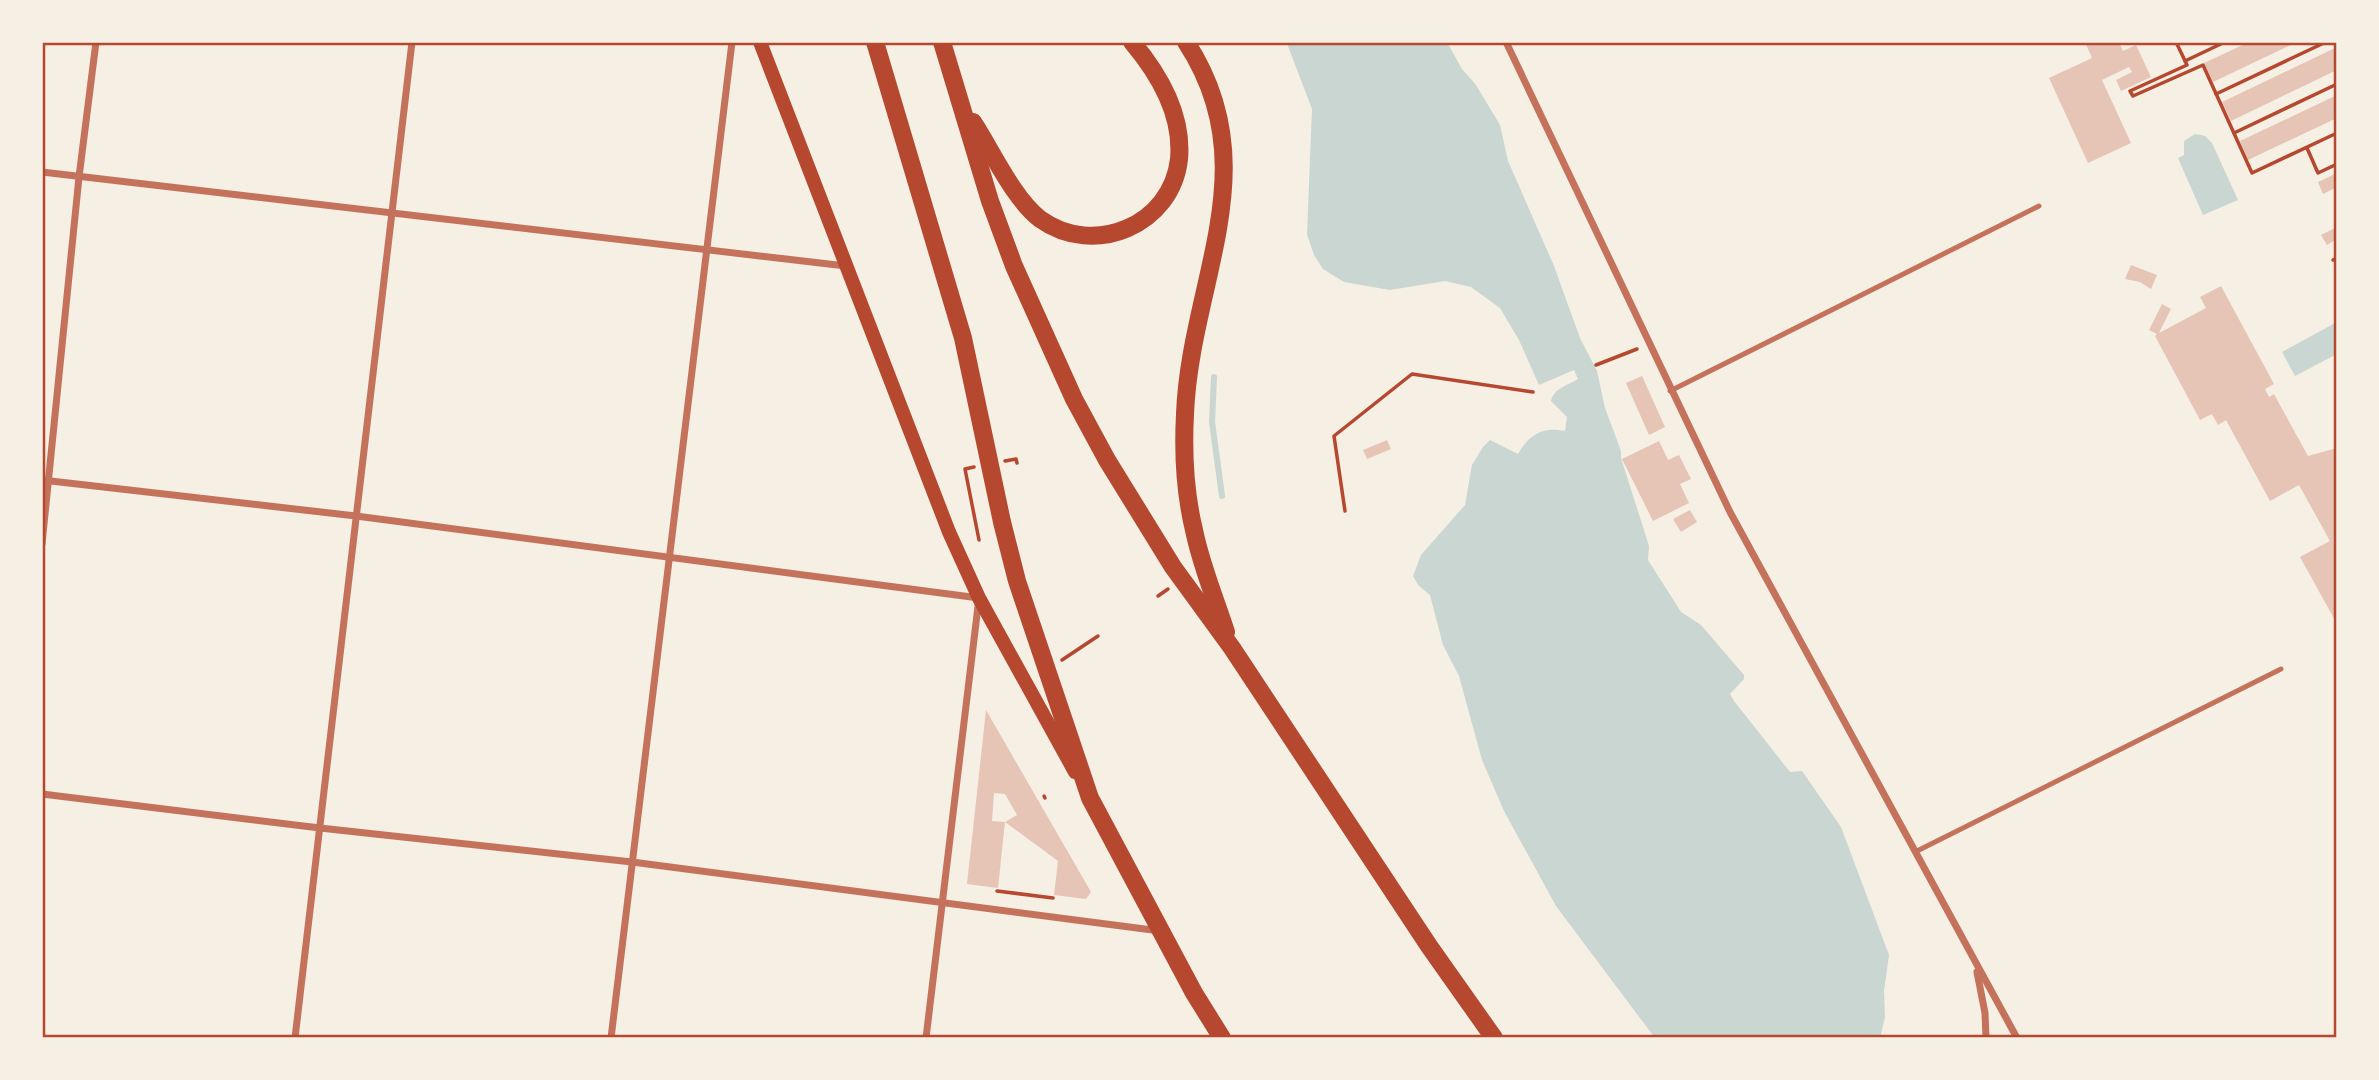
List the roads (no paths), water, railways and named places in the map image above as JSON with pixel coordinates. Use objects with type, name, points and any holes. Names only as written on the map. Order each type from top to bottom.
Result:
[{"type":"main road","points":[[760,42],[949,532],[979,598],[1194,993],[1222,1038]]},
{"type":"main road","points":[[875,42],[963,338],[996,498],[1017,581],[1090,798]]},
{"type":"main road","points":[[942,42],[990,201],[1014,266],[1074,399],[1137,512],[1429,946],[1494,1038]]},
{"type":"main road","points":[[962,104],[1019,196],[1040,218],[1055,227],[1083,236],[1114,234],[1140,222],[1162,201],[1175,175],[1179,159],[1177,128],[1166,92],[1132,42]]},
{"type":"main road","points":[[1186,42],[1214,101],[1224,145],[1225,166],[1220,228],[1198,321],[1188,379],[1184,448],[1193,529],[1231,648]]},
{"type":"street","points":[[42,544],[45,480],[96,42]]},
{"type":"street","points":[[295,1038],[412,42]]},
{"type":"street","points":[[611,1038],[732,42]]},
{"type":"street","points":[[1506,42],[1648,345],[1730,512],[2017,1038]]},
{"type":"street","points":[[42,172],[846,266]]},
{"type":"street","points":[[45,480],[356,516],[979,598],[926,1038]]},
{"type":"street","points":[[42,794],[632,862],[1162,931]]},
{"type":"street","points":[[1974,961],[1985,1013],[1986,1038]]},
{"type":"lane","points":[[1670,391],[2039,206]]},
{"type":"lane","points":[[1915,852],[2281,668]]},
{"type":"waterway","points":[[1214,377],[1212,422],[1222,496]]}]
